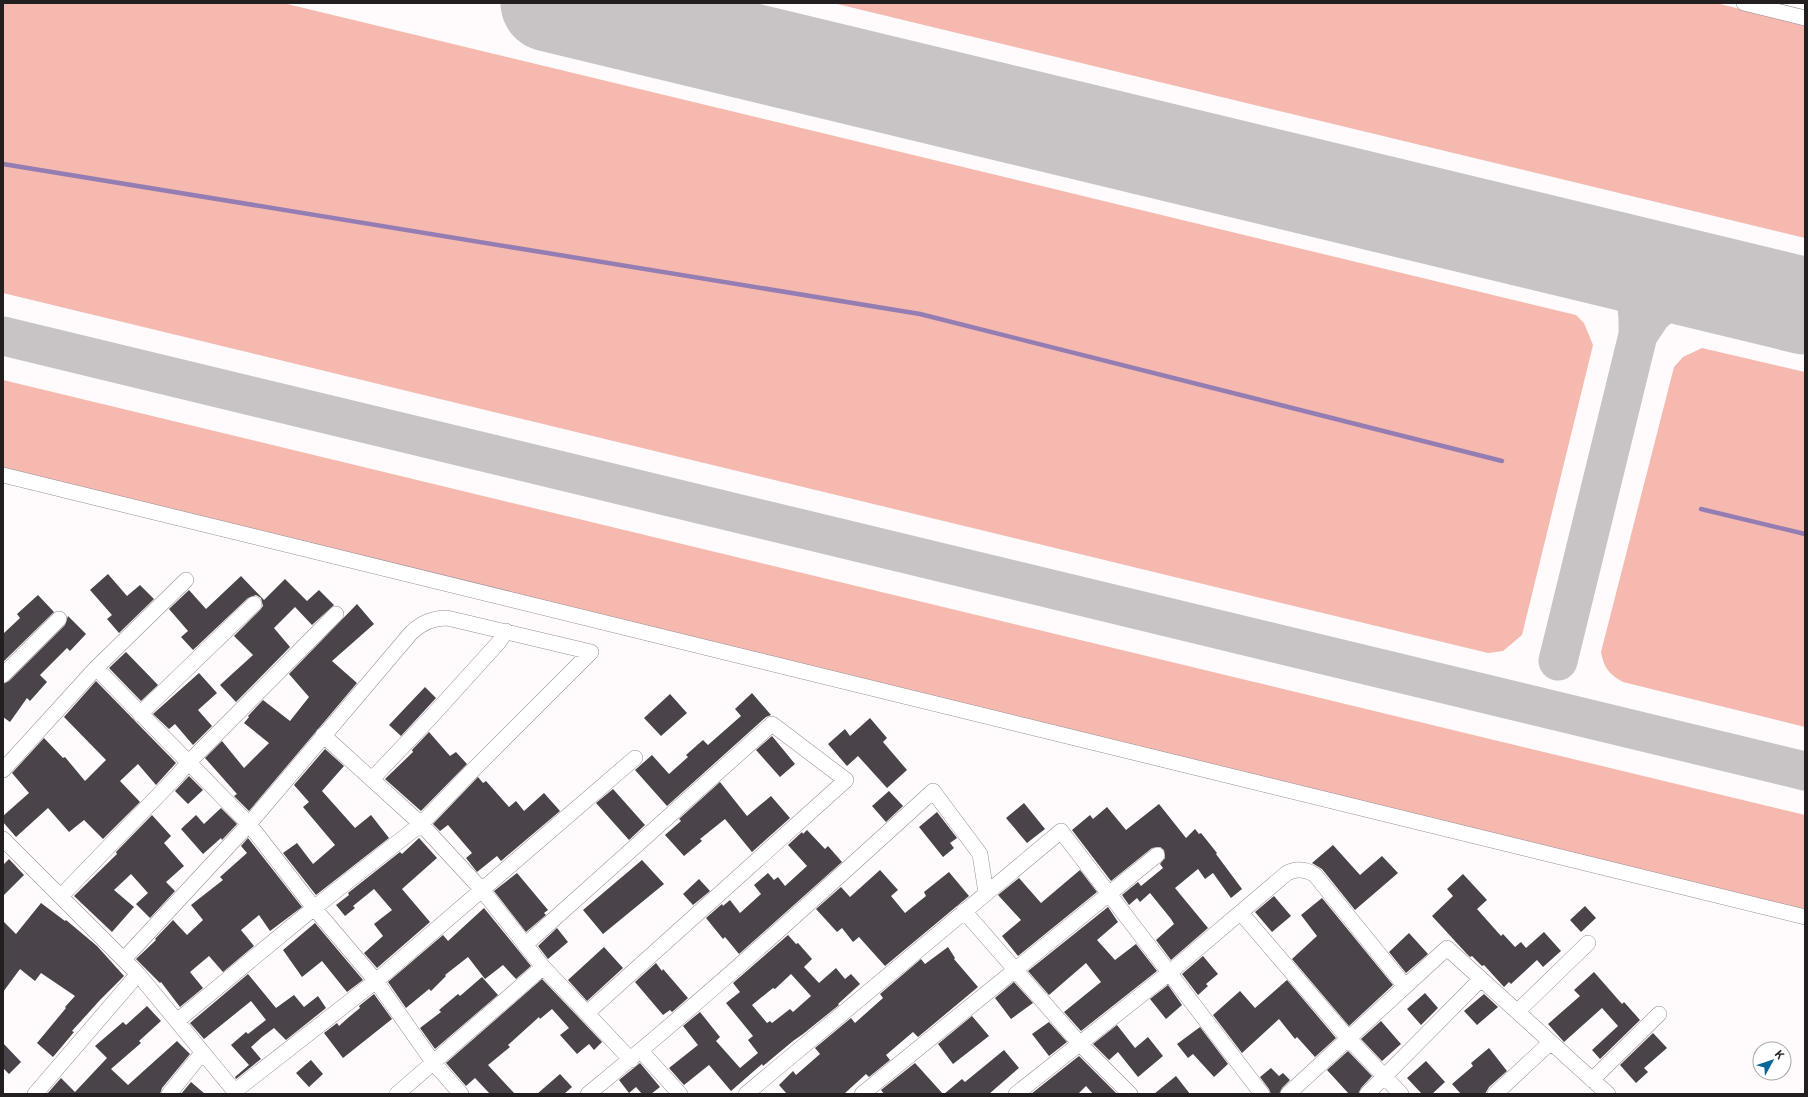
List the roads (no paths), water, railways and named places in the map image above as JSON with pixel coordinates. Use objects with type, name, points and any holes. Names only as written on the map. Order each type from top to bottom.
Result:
[{"type":"street","points":[[1744,3],[1805,18]]},
{"type":"street","points":[[3,475],[1805,917]]},
{"type":"street","points":[[3,770],[96,668],[186,580]]},
{"type":"street","points":[[140,714],[254,604]]},
{"type":"street","points":[[61,896],[188,763],[336,614]]},
{"type":"street","points":[[124,959],[249,824],[411,633],[421,625],[433,620],[447,618],[591,652],[421,824],[314,908],[177,1021]]},
{"type":"street","points":[[3,675],[59,619]]},
{"type":"street","points":[[372,778],[431,717],[499,642],[506,631]]},
{"type":"street","points":[[96,668],[249,824],[314,908],[376,981],[433,1062],[461,1094]]},
{"type":"street","points":[[525,945],[772,724],[846,780],[587,1013]]},
{"type":"street","points":[[323,735],[421,824],[482,890],[543,967],[587,1013],[680,1094]]},
{"type":"street","points":[[4,842],[61,896],[138,974],[236,1093],[376,981],[635,758]]},
{"type":"street","points":[[588,1094],[636,1055],[808,904],[933,791],[980,854],[986,893]]},
{"type":"street","points":[[746,1094],[1061,831],[1262,1094]]},
{"type":"street","points":[[862,1094],[1157,855]]},
{"type":"street","points":[[1016,1094],[1169,973],[1287,873],[1297,869],[1309,871],[1321,882],[1406,986]]},
{"type":"street","points":[[964,911],[1080,1044],[1130,1094]]},
{"type":"street","points":[[1241,913],[1348,1038],[1401,1094]]},
{"type":"street","points":[[1518,1011],[1588,943]]},
{"type":"street","points":[[1288,1094],[1447,948],[1518,1011],[1600,1089],[1659,1014]]},
{"type":"street","points":[[397,1094],[543,967]]},
{"type":"street","points":[[36,1094],[138,974]]},
{"type":"street","points":[[1367,1094],[1481,979]]},
{"type":"street","points":[[1495,1094],[1551,1042]]},
{"type":"street","points":[[169,1094],[202,1053]]},
{"type":"waterway","points":[[3,164],[920,314],[1502,461]]},
{"type":"waterway","points":[[1701,509],[1805,534]]}]
